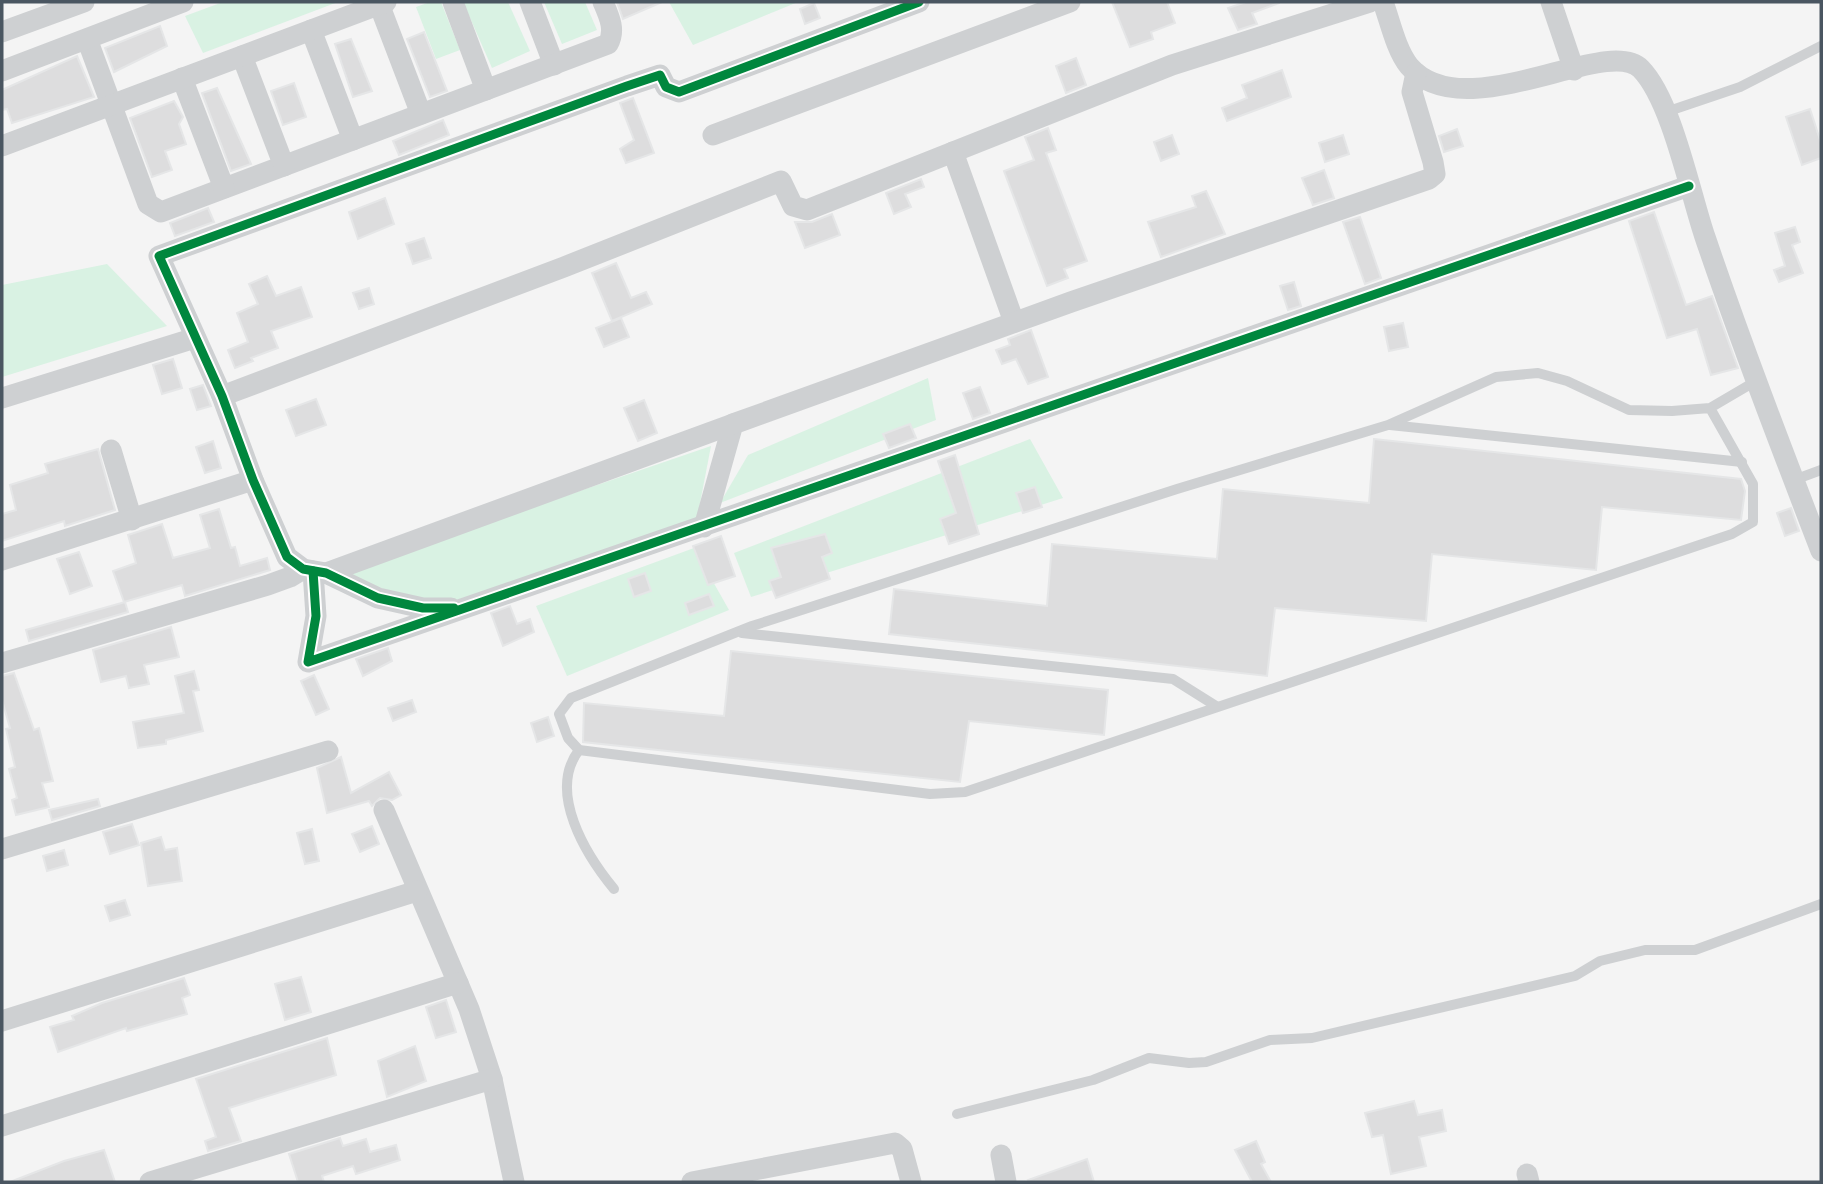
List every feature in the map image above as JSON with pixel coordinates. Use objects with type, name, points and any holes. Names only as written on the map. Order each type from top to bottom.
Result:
[{"type":"street","points":[[2,32],[84,2]]},
{"type":"street","points":[[2,71],[183,2]]},
{"type":"street","points":[[453,2],[486,90]]},
{"type":"street","points":[[530,2],[554,65]]},
{"type":"street","points":[[87,39],[148,204],[161,212],[608,44],[612,38],[611,23],[603,2]]},
{"type":"street","points":[[471,608],[423,608],[378,598],[287,557],[253,480],[222,396],[159,256],[627,86],[660,75],[666,87],[679,92],[919,2]]},
{"type":"street","points":[[713,135],[1070,2]]},
{"type":"street","points":[[222,396],[564,267],[781,181],[793,206],[807,209],[1172,65],[1370,2]]},
{"type":"street","points":[[1383,2],[1406,63],[1416,73],[1447,87],[1463,89],[1623,60],[1642,69],[1666,112],[1756,381],[1820,546]]},
{"type":"street","points":[[1551,2],[1574,70]]},
{"type":"street","points":[[2,146],[383,3],[421,114]]},
{"type":"street","points":[[311,30],[353,140]]},
{"type":"street","points":[[242,56],[284,166]]},
{"type":"street","points":[[2,663],[314,571],[1014,322],[1429,179],[1435,174],[1412,92],[1416,73]]},
{"type":"street","points":[[182,78],[224,188]]},
{"type":"street","points":[[953,152],[1014,322]]},
{"type":"street","points":[[314,571],[316,617],[308,662],[1689,186]]},
{"type":"street","points":[[2,398],[195,338]]},
{"type":"street","points":[[704,527],[733,424]]},
{"type":"street","points":[[111,450],[132,520]]},
{"type":"street","points":[[2,560],[253,480]]},
{"type":"street","points":[[2,849],[328,751]]},
{"type":"street","points":[[384,810],[458,983],[492,1079],[514,1182]]},
{"type":"street","points":[[2,1021],[417,891]]},
{"type":"street","points":[[2,1125],[458,983]]},
{"type":"street","points":[[150,1182],[492,1079]]},
{"type":"street","points":[[692,1182],[895,1143],[902,1149],[911,1182]]},
{"type":"street","points":[[1001,1155],[1006,1182]]},
{"type":"lane","points":[[1666,112],[1740,87],[1821,46]]},
{"type":"lane","points":[[1710,408],[1753,484],[1753,522],[1732,534],[965,792],[930,794],[579,750],[568,738],[559,714],[571,698],[736,633],[1177,489],[1388,425],[1496,377],[1538,373],[1567,381],[1629,410],[1672,411],[1710,408],[1756,381]]},
{"type":"lane","points":[[1388,425],[1742,462]]},
{"type":"lane","points":[[1794,481],[1821,470]]},
{"type":"lane","points":[[736,633],[759,633],[1173,679],[1216,706]]},
{"type":"lane","points":[[579,750],[570,762],[569,789],[575,830],[593,863],[614,889]]},
{"type":"lane","points":[[957,1114],[1093,1080],[1149,1058],[1189,1063],[1206,1062],[1270,1040],[1312,1038],[1575,976],[1600,961],[1645,950],[1695,950],[1821,904]]},
{"type":"green space","points":[[223,2],[338,2],[203,53],[185,16]]},
{"type":"green space","points":[[430,2],[441,2],[460,50],[436,59],[416,7]]},
{"type":"green space","points":[[463,2],[508,2],[530,51],[492,68]]},
{"type":"green space","points":[[544,2],[585,2],[597,30],[562,44]]},
{"type":"green space","points":[[669,2],[798,2],[693,45]]},
{"type":"green space","points":[[107,264],[167,326],[2,377],[2,285]]},
{"type":"green space","points":[[928,378],[936,420],[720,503],[748,455]]},
{"type":"green space","points":[[1030,439],[1063,498],[751,597],[734,553]]},
{"type":"green space","points":[[711,446],[696,524],[467,602],[418,600],[337,574]]},
{"type":"green space","points":[[694,548],[729,610],[567,676],[536,606]]},
{"type":"building","points":[[617,2],[662,2],[623,19]]},
{"type":"building","points":[[1112,2],[1167,2],[1175,23],[1151,32],[1153,39],[1130,47]]},
{"type":"building","points":[[1246,2],[1279,3],[1252,13],[1257,24],[1238,30],[1228,8]]},
{"type":"building","points":[[814,3],[820,18],[805,24],[800,9]]},
{"type":"building","points":[[160,26],[167,46],[114,72],[105,48]]},
{"type":"building","points":[[424,32],[447,91],[430,97],[407,39]]},
{"type":"building","points":[[351,39],[372,91],[353,97],[335,44]]},
{"type":"building","points":[[77,56],[94,97],[12,123],[7,109],[2,110],[2,90]]},
{"type":"building","points":[[1076,58],[1086,85],[1066,93],[1056,66]]},
{"type":"building","points":[[1282,70],[1291,97],[1227,121],[1222,108],[1247,98],[1242,85]]},
{"type":"building","points":[[294,83],[306,117],[283,125],[271,91]]},
{"type":"building","points":[[217,88],[251,164],[231,171],[202,93]]},
{"type":"building","points":[[633,98],[654,153],[626,163],[620,149],[634,140],[620,103]]},
{"type":"building","points":[[174,101],[183,117],[179,124],[186,144],[165,151],[172,170],[152,177],[130,118]]},
{"type":"building","points":[[1810,109],[1821,143],[1821,158],[1802,165],[1786,117]]},
{"type":"building","points":[[443,120],[449,135],[399,155],[393,141]]},
{"type":"building","points":[[1048,128],[1056,150],[1046,153],[1087,261],[1064,269],[1068,278],[1047,286],[1004,171],[1034,160],[1025,137]]},
{"type":"building","points":[[1457,129],[1463,146],[1444,152],[1439,136]]},
{"type":"building","points":[[1172,135],[1179,154],[1161,161],[1154,142]]},
{"type":"building","points":[[1343,135],[1349,154],[1325,162],[1319,143]]},
{"type":"building","points":[[1324,170],[1334,198],[1313,205],[1302,178]]},
{"type":"building","points":[[921,179],[924,187],[905,194],[911,207],[894,214],[886,193]]},
{"type":"building","points":[[1206,191],[1225,234],[1161,257],[1148,222],[1196,207],[1192,196]]},
{"type":"building","points":[[385,198],[394,224],[358,239],[349,212]]},
{"type":"building","points":[[208,208],[214,222],[175,236],[170,223]]},
{"type":"building","points":[[1654,212],[1686,305],[1712,296],[1738,368],[1711,375],[1697,329],[1667,338],[1629,221]]},
{"type":"building","points":[[832,214],[840,235],[805,248],[795,222],[812,222]]},
{"type":"building","points":[[1360,217],[1381,278],[1365,284],[1343,222]]},
{"type":"building","points":[[1795,227],[1800,242],[1792,245],[1803,273],[1779,282],[1774,270],[1785,266],[1775,233]]},
{"type":"building","points":[[424,238],[431,258],[413,264],[406,244]]},
{"type":"building","points":[[616,263],[631,298],[646,292],[652,304],[612,321],[592,273]]},
{"type":"building","points":[[267,276],[276,296],[301,287],[312,317],[271,331],[278,348],[251,358],[253,361],[235,368],[228,350],[248,342],[237,313],[258,304],[249,284]]},
{"type":"building","points":[[1294,282],[1301,306],[1288,310],[1280,286]]},
{"type":"building","points":[[369,288],[374,304],[359,309],[353,293]]},
{"type":"building","points":[[621,318],[629,337],[604,347],[596,328]]},
{"type":"building","points":[[1403,323],[1408,347],[1389,351],[1384,327]]},
{"type":"building","points":[[1031,330],[1048,377],[1028,384],[1016,359],[1002,364],[996,350],[1010,345],[1008,339]]},
{"type":"building","points":[[173,359],[182,388],[162,394],[153,365]]},
{"type":"building","points":[[203,385],[211,406],[197,410],[190,389]]},
{"type":"building","points":[[980,387],[990,413],[973,419],[963,393]]},
{"type":"building","points":[[316,399],[326,425],[296,436],[286,410]]},
{"type":"building","points":[[644,400],[657,433],[638,441],[624,408]]},
{"type":"building","points":[[910,424],[916,438],[889,448],[883,434]]},
{"type":"building","points":[[1374,439],[1741,479],[1745,491],[1741,520],[1602,507],[1596,570],[1432,554],[1426,621],[1275,608],[1267,676],[889,634],[894,589],[1047,606],[1052,544],[1217,559],[1223,489],[1369,503]]},
{"type":"building","points":[[213,441],[221,468],[205,473],[196,447]]},
{"type":"building","points":[[98,449],[115,510],[65,526],[64,521],[2,541],[2,514],[16,510],[10,485],[48,473],[45,464]]},
{"type":"building","points":[[955,455],[979,534],[949,544],[940,519],[956,513],[938,461]]},
{"type":"building","points":[[1035,487],[1042,507],[1023,513],[1016,493]]},
{"type":"building","points":[[1791,508],[1799,531],[1785,536],[1777,513]]},
{"type":"building","points":[[219,509],[231,548],[235,547],[240,566],[267,558],[270,570],[185,596],[182,585],[124,602],[113,571],[136,563],[128,535],[162,524],[173,558],[210,548],[200,515]]},
{"type":"building","points":[[825,534],[832,553],[822,557],[830,579],[776,598],[769,581],[781,577],[771,548]]},
{"type":"building","points":[[721,536],[735,576],[708,585],[693,546]]},
{"type":"building","points":[[79,552],[92,586],[70,594],[57,559]]},
{"type":"building","points":[[645,573],[651,591],[634,597],[628,579]]},
{"type":"building","points":[[709,594],[714,606],[689,615],[685,603]]},
{"type":"building","points":[[125,602],[128,612],[29,641],[26,630]]},
{"type":"building","points":[[510,606],[517,624],[530,619],[534,632],[503,646],[491,613]]},
{"type":"building","points":[[171,627],[179,657],[144,665],[149,684],[129,688],[126,676],[101,682],[93,650]]},
{"type":"building","points":[[388,648],[392,661],[363,676],[356,659]]},
{"type":"building","points":[[731,651],[1108,690],[1104,735],[969,721],[960,782],[583,742],[584,703],[724,716]]},
{"type":"building","points":[[194,671],[199,690],[193,691],[203,731],[166,740],[166,744],[138,748],[133,722],[184,713],[175,676]]},
{"type":"building","points":[[14,673],[34,730],[39,728],[53,781],[42,783],[49,807],[16,815],[12,800],[17,798],[9,769],[15,767],[6,729],[10,728],[2,700],[2,676]]},
{"type":"building","points":[[314,675],[329,709],[316,715],[301,681]]},
{"type":"building","points":[[412,700],[416,712],[393,721],[388,708]]},
{"type":"building","points":[[548,717],[554,736],[537,742],[531,723]]},
{"type":"building","points":[[341,757],[351,793],[389,772],[401,795],[392,800],[380,798],[372,806],[369,801],[327,813],[317,768]]},
{"type":"building","points":[[98,799],[100,806],[52,820],[49,810]]},
{"type":"building","points":[[132,824],[139,845],[110,854],[103,832]]},
{"type":"building","points":[[372,826],[379,844],[360,852],[352,834]]},
{"type":"building","points":[[312,829],[319,861],[305,864],[297,833]]},
{"type":"building","points":[[161,837],[165,850],[177,848],[182,881],[148,886],[141,843]]},
{"type":"building","points":[[64,850],[68,865],[47,871],[43,856]]},
{"type":"building","points":[[125,900],[130,915],[110,921],[105,906]]},
{"type":"building","points":[[301,977],[311,1012],[285,1020],[275,984]]},
{"type":"building","points":[[184,978],[190,995],[182,998],[187,1014],[127,1031],[126,1028],[58,1052],[50,1027],[74,1020],[72,1016],[102,1003]]},
{"type":"building","points":[[446,1000],[456,1032],[436,1038],[426,1007]]},
{"type":"building","points":[[327,1038],[336,1075],[229,1108],[241,1141],[208,1151],[205,1141],[216,1137],[196,1079]]},
{"type":"building","points":[[415,1046],[426,1081],[387,1097],[378,1061]]},
{"type":"building","points":[[1414,1101],[1418,1115],[1442,1110],[1446,1131],[1419,1137],[1426,1166],[1391,1174],[1383,1135],[1372,1137],[1365,1113]]},
{"type":"building","points":[[340,1138],[343,1146],[366,1139],[370,1152],[396,1145],[400,1160],[356,1174],[353,1166],[322,1176],[324,1182],[298,1182],[289,1154]]},
{"type":"building","points":[[1256,1141],[1265,1162],[1261,1164],[1271,1182],[1252,1182],[1235,1150]]},
{"type":"building","points":[[104,1150],[115,1182],[10,1182],[64,1161]]},
{"type":"building","points":[[1087,1159],[1094,1182],[1028,1180]]},
{"type":"cycle path","points":[[454,608],[423,608],[378,598],[326,573],[303,569],[287,557],[253,480],[222,396],[159,256],[627,86],[660,75],[666,87],[679,92],[919,2]]},
{"type":"cycle path","points":[[313,571],[316,616],[308,662],[1689,186]]}]
